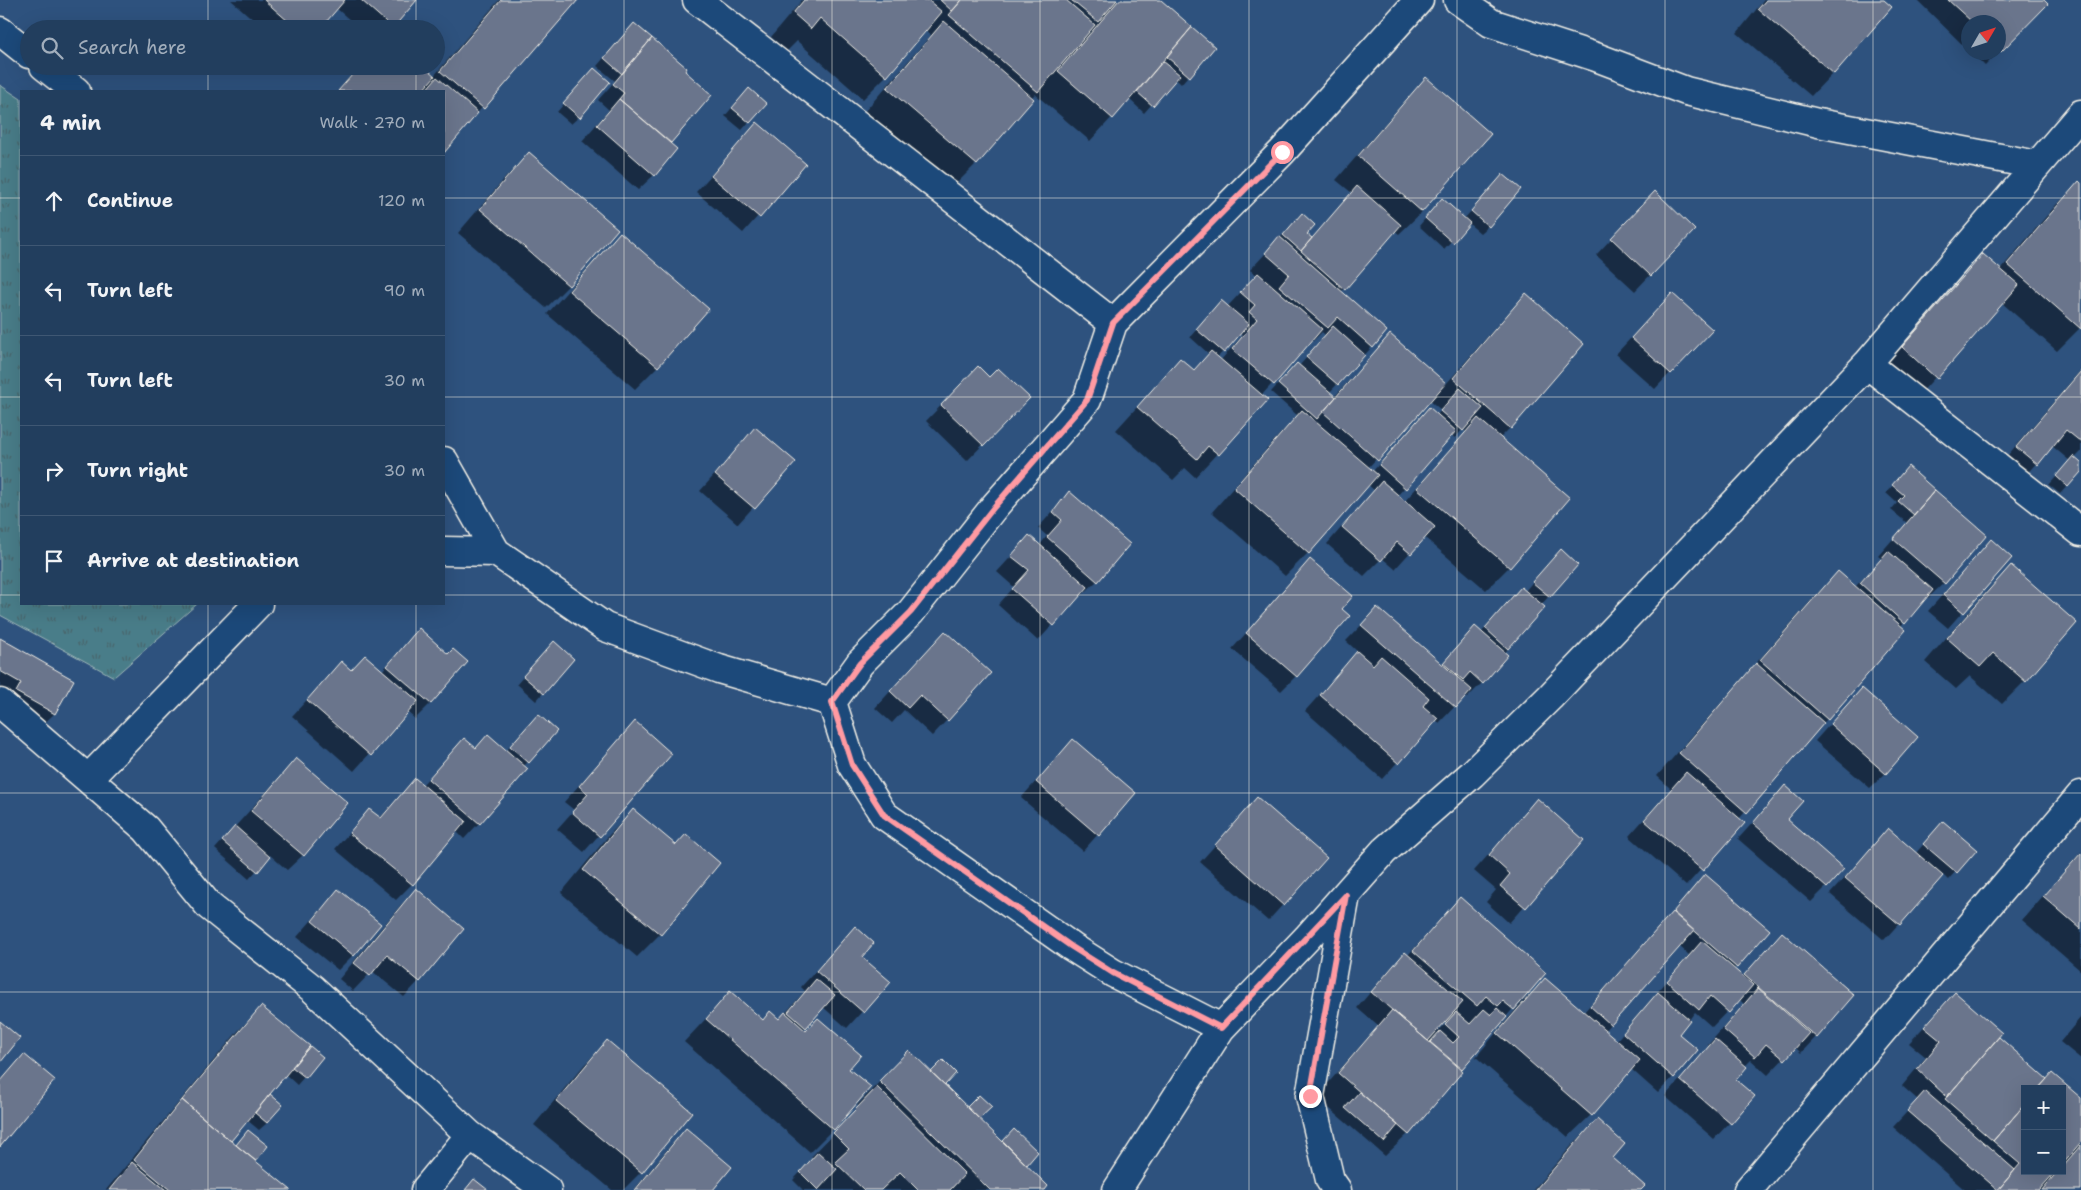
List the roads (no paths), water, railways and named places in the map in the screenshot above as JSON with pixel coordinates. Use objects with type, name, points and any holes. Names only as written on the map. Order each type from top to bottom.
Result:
[{"type":"street","points":[[697,0],[1113,323]]},
{"type":"street","points":[[832,702],[860,663],[911,612],[994,507],[1087,400],[1113,323],[1282,152],[1418,0]]},
{"type":"street","points":[[1458,0],[1491,23],[1596,57],[1686,91],[1818,123],[2037,165]]},
{"type":"street","points":[[0,31],[20,47]]},
{"type":"street","points":[[56,75],[75,90]]},
{"type":"street","points":[[1117,1190],[1221,1028],[1346,895],[1384,851],[1472,774],[1550,697],[1867,364],[2081,114]]},
{"type":"street","points":[[1867,364],[2081,532]]},
{"type":"street","points":[[445,463],[496,552],[605,627],[719,669],[832,702]]},
{"type":"street","points":[[445,551],[496,552]]},
{"type":"street","points":[[89,778],[257,605]]},
{"type":"street","points":[[0,702],[146,829],[209,906],[313,989],[470,1135],[547,1190]]},
{"type":"street","points":[[832,702],[852,765],[884,815],[1072,947],[1113,973],[1221,1028]]},
{"type":"street","points":[[1748,1190],[2081,795]]},
{"type":"street","points":[[1337,1190],[1330,1180],[1310,1096],[1346,895]]},
{"type":"street","points":[[425,1190],[470,1135]]}]
